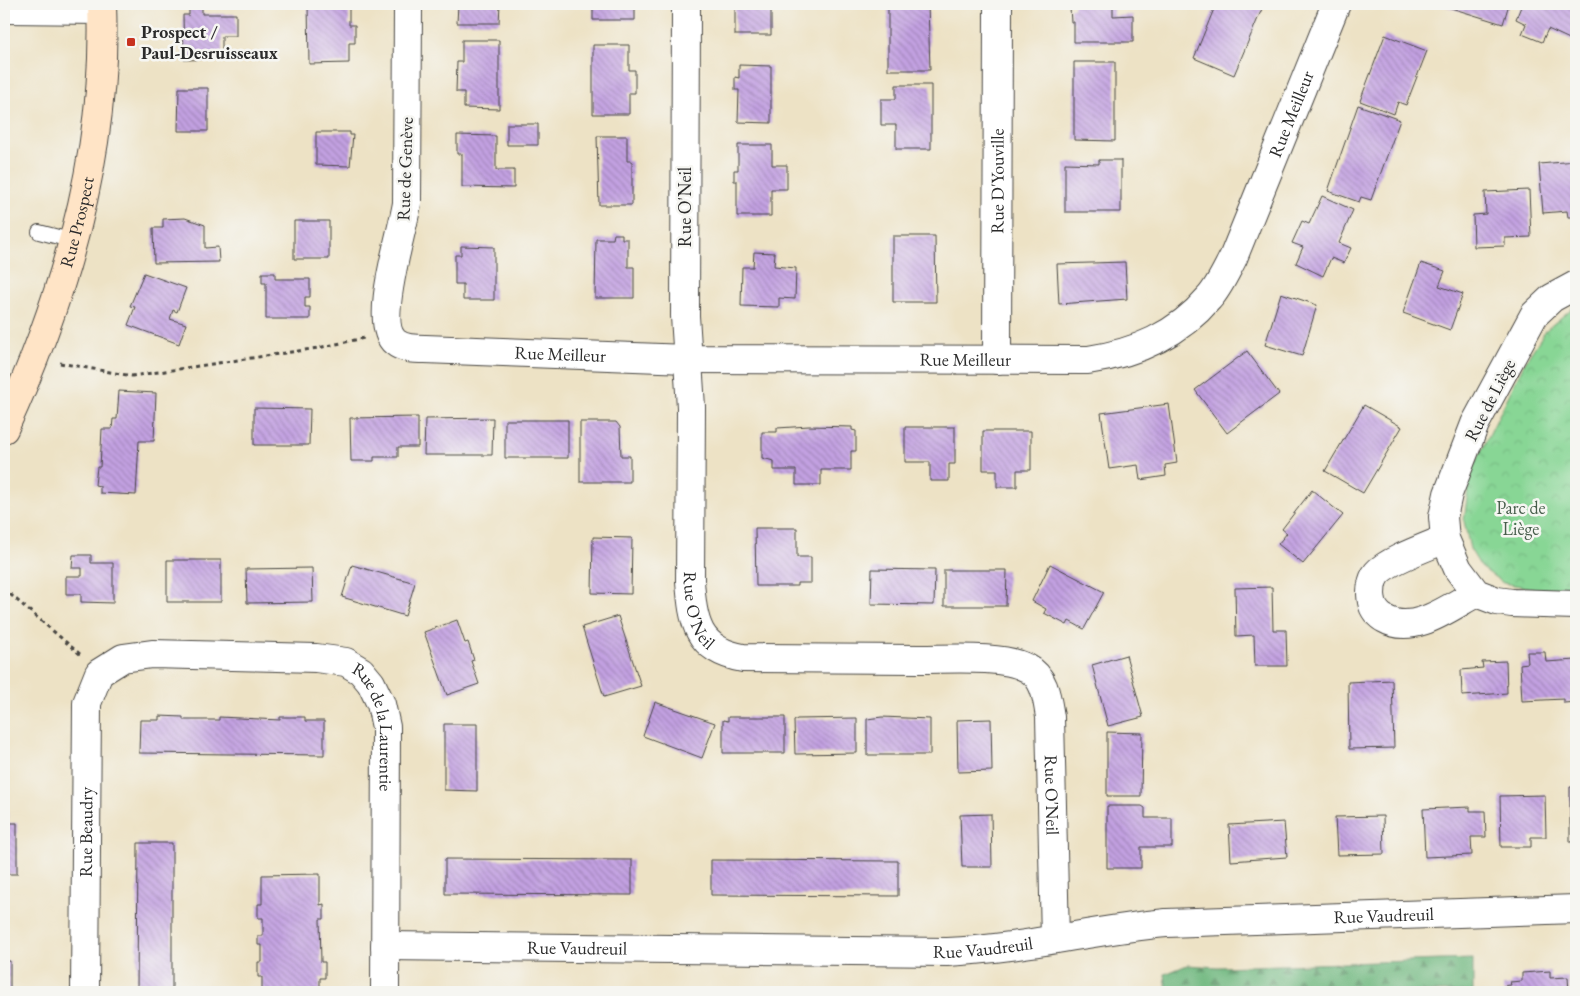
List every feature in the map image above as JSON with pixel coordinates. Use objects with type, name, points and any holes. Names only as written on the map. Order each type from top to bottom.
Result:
[{"type":"street","name":"Rue de Genève","points":[[388,332],[385,316],[386,299],[404,225],[407,203],[408,4]]},
{"type":"street","name":"Rue O'Neil","points":[[686,4],[685,316],[691,407],[690,581],[692,606],[698,630],[710,647],[724,655],[743,658],[969,659],[1012,663],[1028,668],[1040,679],[1047,695],[1050,717],[1055,939]]},
{"type":"street","name":"Rue D'Youville","points":[[997,360],[998,4]]},
{"type":"street","name":"Rue Meilleur","points":[[388,332],[394,342],[407,348],[687,359],[1088,360],[1118,356],[1151,344],[1184,324],[1210,297],[1233,258],[1336,4]]},
{"type":"street","points":[[4,9],[102,7]]},
{"type":"street","name":"Rue Prospect","points":[[4,429],[58,295],[74,241],[95,126],[102,7]]},
{"type":"street","name":"Rue de Liège","points":[[1476,593],[1458,569],[1445,539],[1443,517],[1448,494],[1475,424],[1534,315],[1552,298],[1576,285]]},
{"type":"street","points":[[1445,539],[1385,566],[1376,573],[1371,586],[1372,604],[1380,616],[1395,625],[1410,624],[1425,620],[1476,593],[1497,601],[1512,604],[1576,605]]},
{"type":"street","name":"Rue de la Laurentie","points":[[99,673],[123,658],[152,654],[316,658],[346,662],[361,671],[371,684],[381,704],[386,727],[385,992]]},
{"type":"street","name":"Rue Beaudry","points":[[85,992],[87,703],[99,673]]},
{"type":"street","name":"Rue Vaudreuil","points":[[385,946],[947,952],[989,950],[1126,927],[1174,922],[1576,909]]},
{"type":"lane","points":[[39,232],[74,241]]},
{"type":"path","points":[[35,356],[70,366],[132,376],[318,348],[388,332]]},
{"type":"path","points":[[4,589],[99,673]]},
{"type":"green space","name":"Parc de Liège","points":[[1576,305],[1576,587],[1537,589],[1503,583],[1481,567],[1470,549],[1464,521],[1470,474],[1525,362],[1546,330]]},
{"type":"green space","points":[[1473,959],[1473,992],[1167,992],[1165,974],[1187,965],[1218,967]]},
{"type":"building","points":[[189,4],[202,4],[202,14],[236,14],[236,36],[222,36],[222,59],[184,60],[183,15],[189,15]]},
{"type":"building","points":[[308,4],[349,4],[349,25],[355,25],[355,43],[349,43],[349,63],[309,64]]},
{"type":"building","points":[[458,4],[500,4],[499,23],[457,23]]},
{"type":"building","points":[[593,4],[635,4],[635,20],[593,20]]},
{"type":"building","points":[[735,4],[771,4],[771,35],[735,35]]},
{"type":"building","points":[[888,4],[928,4],[930,70],[888,70]]},
{"type":"building","points":[[1074,4],[1113,4],[1113,16],[1133,15],[1133,42],[1074,42],[1074,22],[1071,22],[1070,8],[1074,8]]},
{"type":"building","points":[[1216,4],[1264,4],[1234,75],[1194,58]]},
{"type":"building","points":[[1438,4],[1509,4],[1503,24]]},
{"type":"building","points":[[1522,4],[1576,4],[1576,42],[1548,29],[1542,42],[1522,34],[1526,24],[1516,19]]},
{"type":"building","points":[[1385,35],[1427,51],[1406,105],[1398,102],[1394,114],[1360,101]]},
{"type":"building","points":[[462,40],[499,40],[499,109],[464,108],[464,92],[456,92],[457,62],[462,62]]},
{"type":"building","points":[[593,45],[629,45],[629,70],[635,70],[635,93],[629,93],[629,114],[593,114]]},
{"type":"building","points":[[1074,62],[1115,62],[1115,141],[1074,140]]},
{"type":"building","points":[[739,65],[771,66],[771,123],[738,122],[739,90],[735,90],[735,77],[739,78]]},
{"type":"building","points":[[896,85],[931,85],[931,149],[896,149],[896,125],[881,125],[881,99],[896,99]]},
{"type":"building","points":[[179,88],[208,88],[208,131],[178,131]]},
{"type":"building","points":[[1358,105],[1400,120],[1371,200],[1361,197],[1359,202],[1328,191]]},
{"type":"building","points":[[507,124],[538,124],[538,145],[507,145]]},
{"type":"building","points":[[316,132],[350,132],[350,135],[353,135],[350,166],[316,165]]},
{"type":"building","points":[[457,135],[496,136],[496,170],[514,170],[514,188],[462,187],[462,154],[457,154]]},
{"type":"building","points":[[597,136],[627,136],[627,161],[632,161],[632,205],[599,205]]},
{"type":"building","points":[[738,145],[772,145],[772,165],[787,165],[787,189],[771,189],[771,216],[737,216],[737,181],[734,181],[734,170],[738,170]]},
{"type":"building","points":[[1099,160],[1121,160],[1121,212],[1065,212],[1065,163],[1099,164]]},
{"type":"building","points":[[1576,161],[1576,217],[1568,217],[1567,211],[1543,213],[1539,164]]},
{"type":"building","points":[[1529,190],[1531,237],[1505,238],[1505,246],[1474,247],[1473,215],[1486,214],[1485,192]]},
{"type":"building","points":[[1322,196],[1353,210],[1339,243],[1351,248],[1344,263],[1331,258],[1323,276],[1296,263],[1303,247],[1292,243],[1302,221],[1309,224]]},
{"type":"building","points":[[185,218],[205,225],[205,248],[218,247],[219,262],[154,263],[153,228],[163,228],[163,219]]},
{"type":"building","points":[[294,221],[329,221],[329,259],[294,259]]},
{"type":"building","points":[[614,234],[622,234],[622,239],[628,239],[628,267],[634,267],[634,298],[595,298],[596,239],[613,239]]},
{"type":"building","points":[[893,236],[935,236],[936,302],[893,302]]},
{"type":"building","points":[[461,246],[494,247],[494,300],[463,300],[463,284],[455,284],[455,255],[461,255]]},
{"type":"building","points":[[754,252],[775,253],[774,266],[796,268],[795,299],[779,298],[779,307],[741,306],[742,267],[753,267]]},
{"type":"building","points":[[1125,262],[1127,299],[1059,304],[1057,264]]},
{"type":"building","points":[[1421,263],[1445,271],[1439,286],[1463,294],[1450,330],[1403,313]]},
{"type":"building","points":[[144,273],[186,288],[177,312],[173,310],[170,319],[186,324],[179,344],[128,325],[135,307],[130,306]]},
{"type":"building","points":[[262,273],[275,273],[275,279],[310,279],[310,297],[305,297],[305,307],[310,307],[310,319],[266,319],[266,283],[262,283]]},
{"type":"building","points":[[1281,293],[1317,305],[1302,356],[1265,345]]},
{"type":"building","points":[[1247,351],[1279,394],[1227,433],[1195,390]]},
{"type":"building","points":[[119,391],[156,393],[154,441],[139,441],[136,495],[100,493],[100,486],[95,485],[97,467],[100,467],[102,429],[112,429],[113,419],[117,419]]},
{"type":"building","points":[[1169,404],[1177,463],[1165,465],[1166,476],[1140,480],[1138,465],[1109,469],[1101,413]]},
{"type":"building","points":[[1364,405],[1402,427],[1363,493],[1325,471]]},
{"type":"building","points":[[254,408],[310,409],[309,445],[254,445]]},
{"type":"building","points":[[418,417],[418,447],[398,447],[398,457],[374,457],[374,461],[351,461],[350,418]]},
{"type":"building","points":[[493,418],[492,455],[424,455],[425,419]]},
{"type":"building","points":[[505,420],[568,420],[568,458],[505,458]]},
{"type":"building","points":[[580,422],[616,422],[620,427],[621,456],[630,456],[630,482],[580,482]]},
{"type":"building","points":[[809,426],[852,427],[852,430],[856,431],[856,451],[851,451],[851,470],[821,470],[821,485],[796,485],[796,470],[774,470],[774,461],[762,458],[762,432],[777,432],[777,428]]},
{"type":"building","points":[[905,427],[955,427],[955,464],[949,464],[949,481],[930,481],[930,462],[905,462]]},
{"type":"building","points":[[983,431],[1031,431],[1031,470],[1017,470],[1017,487],[997,487],[997,470],[983,470]]},
{"type":"building","points":[[1312,490],[1343,515],[1303,564],[1278,544],[1287,533],[1282,529]]},
{"type":"building","points":[[755,528],[797,528],[797,557],[811,557],[811,583],[797,583],[797,586],[756,586]]},
{"type":"building","points":[[593,537],[632,538],[631,594],[592,593]]},
{"type":"building","points":[[73,555],[91,555],[91,563],[113,563],[113,603],[81,602],[81,594],[66,594],[66,576],[82,576],[82,568],[72,568]]},
{"type":"building","points":[[167,560],[221,560],[221,602],[167,602]]},
{"type":"building","points":[[1050,564],[1104,592],[1084,629],[1069,621],[1067,625],[1044,613],[1046,609],[1032,601]]},
{"type":"building","points":[[352,565],[415,583],[405,616],[342,597]]},
{"type":"building","points":[[312,568],[313,602],[247,603],[246,569]]},
{"type":"building","points":[[872,569],[935,570],[934,605],[871,604]]},
{"type":"building","points":[[944,570],[1007,570],[1006,606],[944,606]]},
{"type":"building","points":[[1272,587],[1273,630],[1286,630],[1287,666],[1255,666],[1254,635],[1236,636],[1235,588]]},
{"type":"building","points":[[618,616],[641,686],[604,697],[582,627]]},
{"type":"building","points":[[457,620],[465,643],[468,642],[474,660],[471,661],[479,684],[447,695],[424,632]]},
{"type":"building","points":[[1527,652],[1545,652],[1546,662],[1576,660],[1576,702],[1564,703],[1564,699],[1522,701],[1520,664],[1528,663]]},
{"type":"building","points":[[1126,655],[1143,717],[1108,726],[1092,665]]},
{"type":"building","points":[[1506,661],[1507,693],[1462,696],[1461,670],[1483,668],[1482,662]]},
{"type":"building","points":[[1392,680],[1394,748],[1349,749],[1348,682]]},
{"type":"building","points":[[655,702],[715,723],[702,758],[643,736]]},
{"type":"building","points":[[159,716],[183,717],[183,720],[219,720],[219,717],[280,720],[280,717],[305,717],[305,721],[324,721],[324,755],[139,753],[140,720],[159,720]]},
{"type":"building","points":[[728,717],[785,717],[785,753],[723,753],[723,720],[728,721]]},
{"type":"building","points":[[882,717],[930,719],[930,755],[867,755],[867,719]]},
{"type":"building","points":[[857,718],[857,753],[795,754],[794,721],[797,719]]},
{"type":"building","points":[[991,719],[992,771],[958,772],[957,720]]},
{"type":"building","points":[[444,724],[477,724],[477,791],[444,790]]},
{"type":"building","points":[[1107,732],[1142,733],[1141,796],[1107,796]]},
{"type":"building","points":[[1570,787],[1576,787],[1576,842],[1570,842]]},
{"type":"building","points":[[1545,795],[1546,837],[1531,837],[1531,847],[1501,847],[1500,796]]},
{"type":"building","points":[[1107,806],[1142,806],[1145,808],[1145,818],[1172,818],[1172,847],[1141,847],[1141,868],[1107,868]]},
{"type":"building","points":[[1470,807],[1470,811],[1485,811],[1486,837],[1471,837],[1472,855],[1425,857],[1423,809]]},
{"type":"building","points":[[4,808],[8,808],[8,823],[17,823],[17,874],[4,874]]},
{"type":"building","points":[[991,814],[992,867],[962,867],[960,815]]},
{"type":"building","points":[[1383,816],[1384,854],[1337,855],[1335,817]]},
{"type":"building","points":[[1284,822],[1287,857],[1231,861],[1229,825]]},
{"type":"building","points":[[138,843],[172,843],[172,992],[137,992]]},
{"type":"building","points":[[445,859],[632,860],[632,895],[445,894]]},
{"type":"building","points":[[711,860],[898,861],[898,896],[711,895]]},
{"type":"building","points":[[320,874],[320,905],[324,904],[324,919],[320,919],[321,962],[325,962],[325,978],[320,978],[320,992],[262,992],[262,977],[258,977],[258,962],[262,962],[262,945],[258,945],[258,936],[263,936],[263,918],[258,918],[258,904],[262,904],[262,875]]},
{"type":"building","points":[[4,961],[10,961],[10,992],[4,992]]},
{"type":"building","points":[[1550,971],[1550,978],[1568,977],[1569,992],[1503,992],[1503,986],[1511,985],[1510,982],[1522,981],[1522,973]]},
{"type":"place","name":"Prospect / Paul-Desruisseaux","points":[[131,42]]}]
